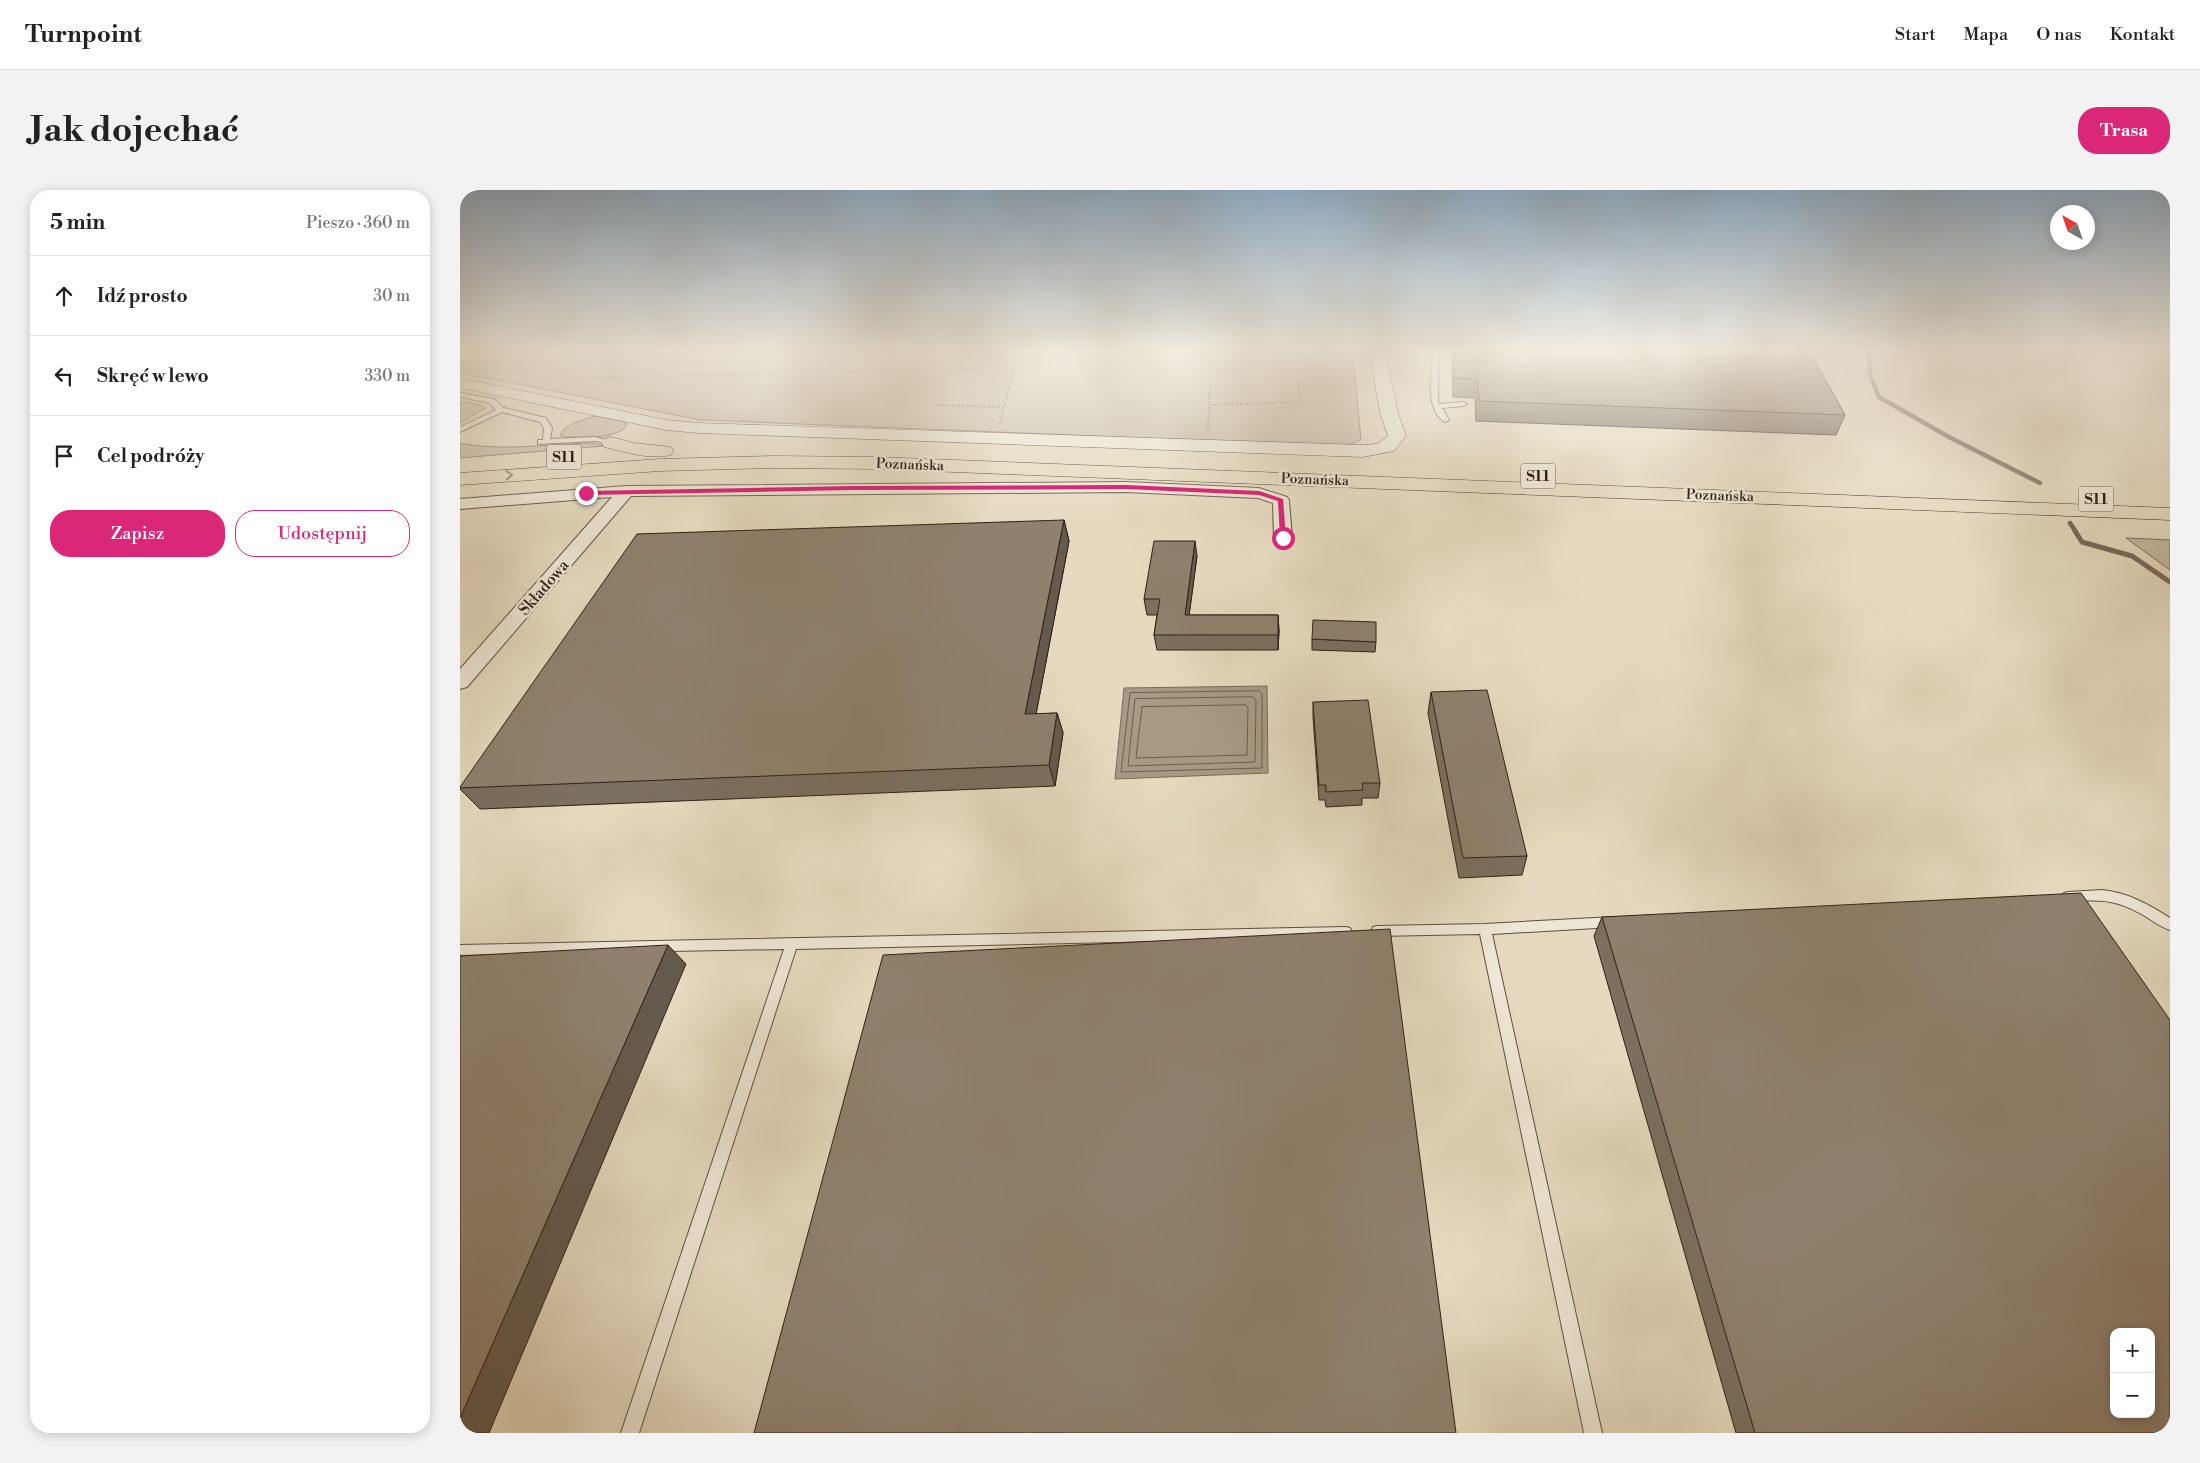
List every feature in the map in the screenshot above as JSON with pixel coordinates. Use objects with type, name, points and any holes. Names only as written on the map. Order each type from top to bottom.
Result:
[{"type":"highway","points":[[611,443],[639,450],[668,451]]},
{"type":"highway","name":"Poznańska","points":[[460,464],[668,451],[790,449],[1045,456],[2170,502]]},
{"type":"highway","name":"Poznańska","points":[[460,479],[660,465],[772,462],[878,463],[2170,514]]},
{"type":"street","points":[[583,407],[681,426],[1368,451],[1386,448],[1393,443],[1397,436],[1388,407]]},
{"type":"street","points":[[460,504],[626,491],[1126,487],[1259,493],[1281,500],[1283,538]]},
{"type":"street","name":"Składowa","points":[[460,682],[626,491]]},
{"type":"lane","points":[[497,407],[501,410],[543,420],[549,432],[543,442],[599,440],[611,443]]},
{"type":"lane","points":[[1437,407],[1445,420]]},
{"type":"lane","points":[[460,430],[501,410]]},
{"type":"lane","points":[[2057,898],[2106,895],[2133,904],[2155,915],[2170,926]]},
{"type":"lane","points":[[460,950],[1485,929],[1623,921]]},
{"type":"lane","points":[[1485,929],[1593,1433]]},
{"type":"lane","points":[[630,1433],[792,944]]},
{"type":"path","points":[[992,438],[1002,421],[1004,407]]},
{"type":"path","points":[[1209,430],[1210,407]]},
{"type":"shaded area","points":[[460,407],[485,408],[460,423]]},
{"type":"shaded area","points":[[634,407],[1358,407],[1361,440],[1345,446],[701,420]]},
{"type":"shaded area","points":[[594,416],[623,421],[626,423],[626,427],[613,434],[597,437],[565,437],[560,435],[570,425]]},
{"type":"shaded area","points":[[460,443],[498,447],[582,443],[603,446],[460,458]]},
{"type":"shaded area","points":[[2126,538],[2170,540],[2170,570]]},
{"type":"water","points":[[1267,686],[1268,773],[1115,779],[1124,688]]},
{"type":"building","points":[[1636,407],[1841,407],[1845,415]]},
{"type":"building","points":[[1064,520],[1025,714],[1057,713],[1049,765],[460,788],[637,534]]},
{"type":"building","points":[[1154,541],[1195,541],[1185,615],[1278,615],[1278,635],[1154,635],[1160,599],[1144,599]]},
{"type":"building","points":[[1313,620],[1376,622],[1376,642],[1312,639]]},
{"type":"building","points":[[1487,690],[1527,856],[1463,858],[1431,692]]},
{"type":"building","points":[[1368,700],[1380,783],[1362,783],[1363,790],[1326,792],[1326,785],[1319,785],[1313,702]]},
{"type":"building","points":[[2081,893],[2170,1020],[2170,1433],[1755,1433],[1602,917]]},
{"type":"building","points":[[1390,929],[1456,1433],[754,1433],[883,955]]},
{"type":"building","points":[[668,945],[460,1418],[460,956]]},
{"type":"waterway","points":[[1897,407],[1949,437],[2040,483]]},
{"type":"waterway","points":[[2070,523],[2076,532]]},
{"type":"waterway","points":[[2075,531],[2082,542],[2132,556],[2170,582]]},
{"type":"route","points":[[586,493],[853,488],[1126,487],[1259,493],[1281,500],[1283,538]]}]
